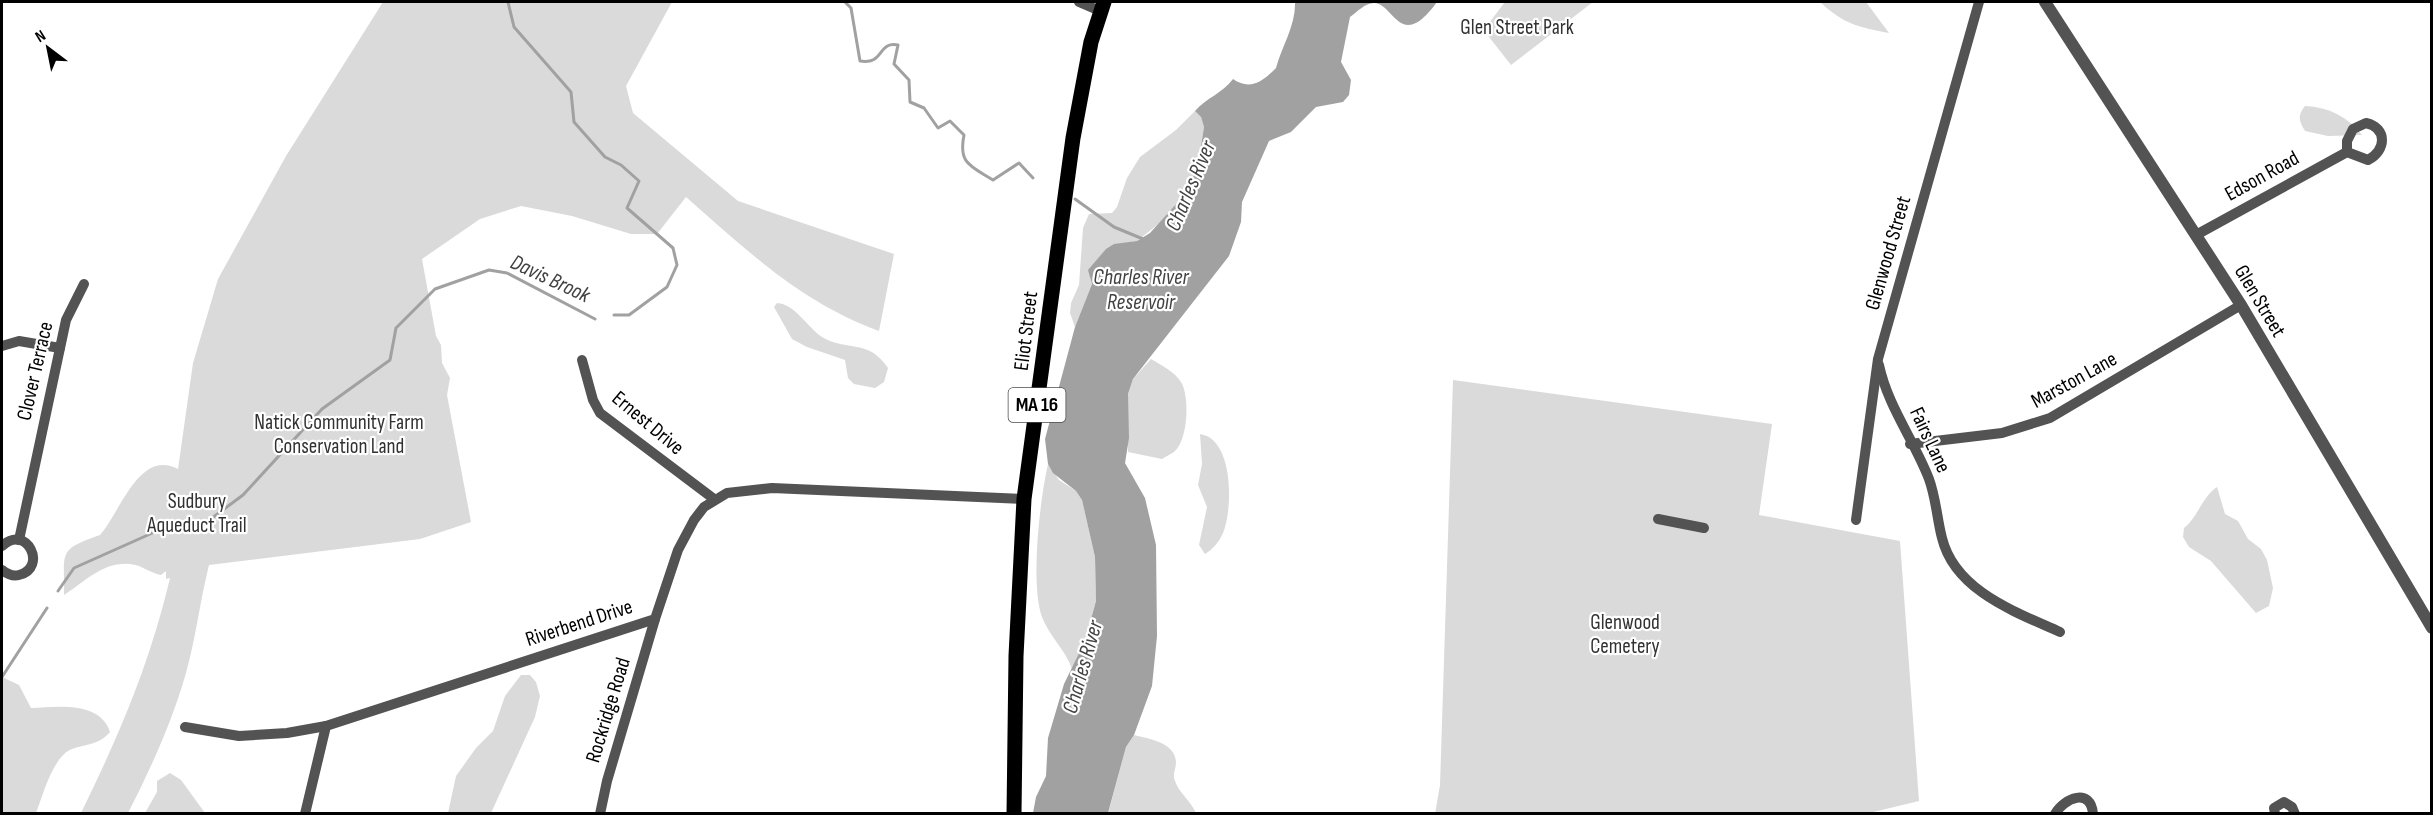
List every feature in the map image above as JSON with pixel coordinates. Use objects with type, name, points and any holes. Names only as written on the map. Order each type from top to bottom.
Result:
[{"type":"main road","name":"Eliot Street","points":[[1014,813],[1016,656],[1024,499],[1072,146],[1088,57],[1102,6]]},
{"type":"street","points":[[1079,2],[1102,6]]},
{"type":"street","name":"Glenwood Street","points":[[1856,520],[1878,359],[1979,2]]},
{"type":"street","name":"Glen Street","points":[[2045,2],[2241,305],[2432,628]]},
{"type":"street","name":"Edson Road","points":[[2196,235],[2347,152]]},
{"type":"street","name":"Clover Terrace","points":[[19,540],[60,348],[71,307],[84,284]]},
{"type":"street","name":"Marston Lane","points":[[1910,444],[2002,433],[2050,418],[2241,305]]},
{"type":"street","points":[[2,346],[19,341],[60,348]]},
{"type":"street","name":"Fairs Lane","points":[[1878,359],[1890,401],[1929,479],[1942,539],[1949,559],[1995,602],[2060,632]]},
{"type":"street","name":"Ernest Drive","points":[[582,360],[593,400],[600,413],[714,499]]},
{"type":"street","name":"Riverbend Drive","points":[[185,727],[239,736],[287,733],[327,726],[655,619],[678,550],[694,520],[714,499],[744,489],[1024,499]]},
{"type":"street","points":[[1658,519],[1704,528]]},
{"type":"street","points":[[2,546],[9,541],[19,540],[32,551],[30,568],[17,576],[2,570]]},
{"type":"street","name":"Rockridge Road","points":[[600,813],[655,619]]},
{"type":"street","points":[[305,813],[327,726]]},
{"type":"street","points":[[2055,813],[2061,804],[2079,796],[2087,799],[2093,807],[2093,813]]},
{"type":"street","points":[[2275,813],[2274,808],[2284,802],[2292,807],[2295,813]]},
{"type":"green space","name":"Natick Community Farm Conservation Land","points":[[383,2],[672,2],[626,86],[633,113],[738,201],[894,254],[879,331],[850,319],[799,290],[754,256],[686,197],[657,234],[631,234],[572,216],[521,206],[480,219],[422,259],[436,336],[441,345],[442,363],[450,378],[447,395],[471,522],[420,539],[209,565],[186,673],[160,744],[128,813],[81,813],[143,670],[170,578],[166,579],[166,571],[161,575],[142,567],[120,564],[94,574],[64,595],[66,555],[76,545],[100,535],[141,475],[152,467],[164,465],[178,469],[193,363],[218,279],[286,156]]},
{"type":"green space","name":"Glen Street Park","points":[[1505,2],[1593,2],[1511,65],[1482,28],[1489,23]]},
{"type":"green space","points":[[1820,2],[1866,2],[1889,33],[1852,24]]},
{"type":"green space","points":[[2305,106],[2322,108],[2337,114],[2351,123],[2362,135],[2328,136],[2305,131],[2300,118]]},
{"type":"green space","points":[[1195,111],[1201,117],[1204,127],[1198,165],[1187,192],[1161,222],[1137,241],[1126,243],[1090,277],[1092,284],[1075,327],[1070,313],[1071,303],[1079,285],[1083,228],[1089,214],[1112,213],[1117,207],[1127,178],[1140,157],[1176,130]]},
{"type":"green space","points":[[777,303],[790,307],[822,337],[873,353],[888,368],[884,382],[875,388],[854,384],[848,378],[845,360],[807,347],[792,339],[774,307]]},
{"type":"green space","points":[[1151,359],[1178,378],[1186,397],[1183,437],[1175,451],[1162,459],[1128,452],[1128,394],[1133,379]]},
{"type":"green space","name":"Glenwood Cemetery","points":[[1453,380],[1772,424],[1759,515],[1900,541],[1919,801],[1865,814],[1435,814],[1440,785]]},
{"type":"green space","points":[[1200,434],[1211,439],[1219,448],[1225,461],[1229,492],[1223,533],[1216,545],[1205,554],[1199,545],[1207,507],[1198,485],[1202,464]]},
{"type":"green space","points":[[1048,464],[1059,480],[1076,491],[1082,500],[1095,557],[1096,601],[1085,641],[1072,669],[1045,624],[1038,602],[1038,541]]},
{"type":"green space","points":[[2217,487],[2225,514],[2238,521],[2248,539],[2261,549],[2267,560],[2273,588],[2269,606],[2256,613],[2211,561],[2189,547],[2183,537],[2184,528],[2207,496]]},
{"type":"green space","points":[[521,675],[530,675],[536,682],[540,696],[535,717],[491,813],[448,813],[456,776],[476,748],[493,731],[505,696]]},
{"type":"green space","points":[[2,677],[19,685],[31,708],[64,707],[87,710],[105,722],[110,732],[97,742],[72,749],[59,759],[36,813],[2,813]]},
{"type":"green space","points":[[1134,735],[1160,742],[1175,755],[1174,779],[1196,813],[1108,814],[1126,747]]},
{"type":"green space","points":[[170,773],[181,780],[205,813],[145,813],[157,792],[157,781]]},
{"type":"water","name":"Charles River Reservoir","points":[[1295,2],[1437,2],[1424,17],[1414,24],[1406,25],[1399,22],[1381,5],[1374,3],[1364,6],[1350,17],[1341,62],[1351,80],[1349,95],[1343,102],[1316,107],[1291,132],[1269,141],[1242,202],[1241,222],[1229,256],[1133,379],[1128,394],[1129,438],[1125,463],[1145,498],[1156,545],[1157,636],[1152,686],[1134,735],[1126,747],[1108,813],[1033,813],[1036,797],[1046,776],[1048,738],[1064,684],[1085,641],[1096,601],[1095,557],[1082,500],[1076,491],[1053,473],[1048,464],[1045,439],[1075,327],[1092,284],[1088,270],[1106,249],[1114,244],[1137,241],[1150,233],[1187,192],[1198,165],[1204,127],[1201,117],[1195,111],[1233,79],[1239,83],[1256,83],[1276,68],[1291,27]]},
{"type":"waterway","name":"Davis Brook","points":[[508,2],[514,27],[571,92],[574,122],[605,157],[621,165],[639,181],[627,208],[673,248],[677,265],[667,287],[629,315],[614,315]]},
{"type":"waterway","name":"Davis Brook","points":[[845,2],[851,8],[860,61],[874,60],[887,46],[898,45],[894,64],[909,80],[910,102],[924,108],[938,128],[950,121],[964,135],[963,152],[968,163],[993,180],[1019,163],[1033,178]]},
{"type":"waterway","name":"Davis Brook","points":[[1075,199],[1114,227],[1143,239]]},
{"type":"waterway","name":"Davis Brook","points":[[204,524],[243,495],[322,409],[390,360],[396,328],[435,289],[489,270],[507,273],[595,319]]},
{"type":"waterway","name":"Davis Brook","points":[[58,591],[74,568],[177,522]]},
{"type":"waterway","name":"Davis Brook","points":[[2,677],[47,608]]},
{"type":"water label","name":"Charles River","points":[[1191,186]]},
{"type":"water label","name":"Charles River","points":[[1083,667]]},
{"type":"park label","name":"Sudbury Aqueduct Trail","points":[[197,513]]}]
